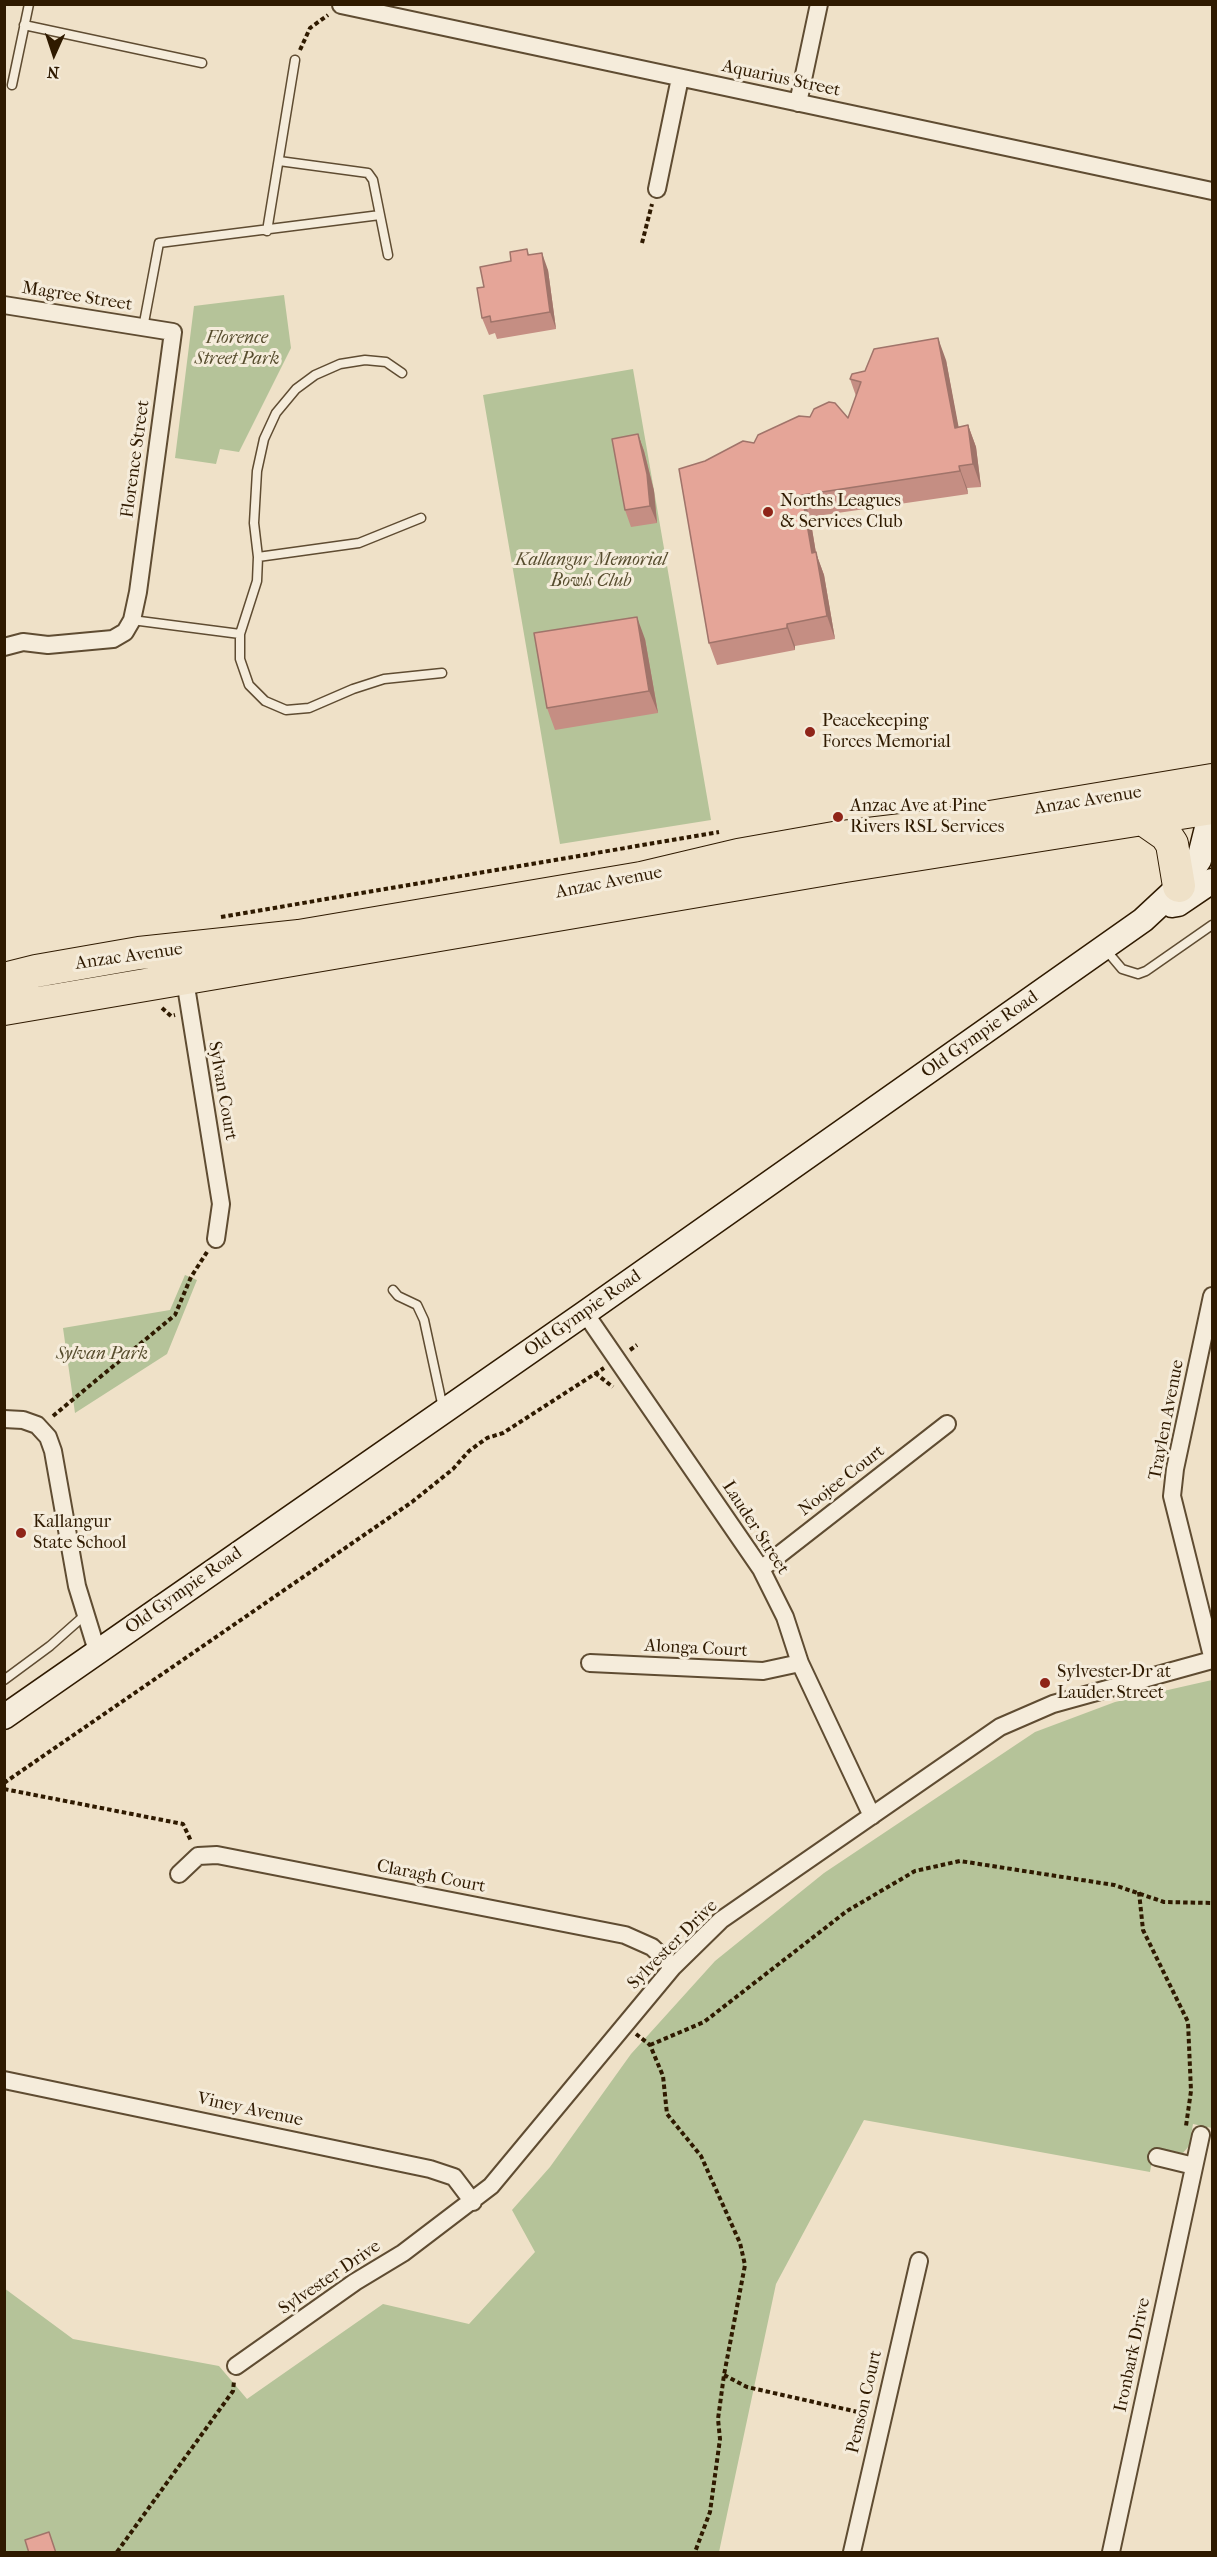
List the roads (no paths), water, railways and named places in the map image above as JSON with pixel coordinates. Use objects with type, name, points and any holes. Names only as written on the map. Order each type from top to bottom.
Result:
[{"type":"highway","name":"Anzac Avenue","points":[[734,857],[1143,819],[1210,795]]},
{"type":"highway","name":"Anzac Avenue","points":[[4,1010],[182,964],[834,838],[1210,795]]},
{"type":"highway","points":[[1143,819],[1166,835],[1172,844],[1168,897]]},
{"type":"highway","name":"Anzac Avenue","points":[[4,979],[104,958],[182,964]]},
{"type":"main road","name":"Old Gympie Road","points":[[4,1717],[585,1313],[1104,947],[1168,897],[1191,874],[1199,860],[1210,795]]},
{"type":"main road","name":"Old Gympie Road","points":[[1168,897],[1179,904],[1212,881]]},
{"type":"street","points":[[798,103],[819,4]]},
{"type":"street","name":"Aquarius Street","points":[[341,6],[1212,191]]},
{"type":"street","points":[[657,189],[680,78]]},
{"type":"street","name":"Magree Street","points":[[4,305],[143,328]]},
{"type":"street","name":"Florence Street","points":[[132,620],[138,592],[173,332],[143,328]]},
{"type":"street","points":[[4,647],[23,642],[48,645],[113,639],[125,632],[132,620]]},
{"type":"street","name":"Sylvan Court","points":[[182,964],[221,1204],[216,1239]]},
{"type":"street","name":"Traylen Avenue","points":[[1212,1296],[1175,1469],[1172,1496],[1212,1656]]},
{"type":"street","name":"Lauder Street","points":[[585,1313],[761,1569],[785,1617],[800,1663],[872,1816]]},
{"type":"street","points":[[4,1419],[23,1420],[37,1425],[48,1437],[53,1451],[85,1615],[97,1651]]},
{"type":"street","name":"Noojee Court","points":[[761,1569],[947,1424]]},
{"type":"street","name":"Sylvester Drive","points":[[236,2366],[355,2282],[403,2253],[473,2202],[508,2170],[623,2025],[673,1967],[721,1920],[1000,1727],[1053,1704],[1212,1660]]},
{"type":"street","name":"Alonga Court","points":[[590,1663],[763,1671],[800,1663]]},
{"type":"street","name":"Claragh Court","points":[[179,1874],[198,1856],[217,1856],[625,1935],[652,1947],[673,1967]]},
{"type":"street","name":"Viney Avenue","points":[[4,2080],[430,2169],[454,2177],[473,2202]]},
{"type":"street","name":"Ironbark Drive","points":[[1111,2553],[1201,2135]]},
{"type":"street","points":[[1157,2157],[1194,2166]]},
{"type":"street","name":"Penson Court","points":[[852,2553],[881,2417],[919,2261]]},
{"type":"lane","points":[[12,85],[29,4]]},
{"type":"lane","points":[[24,25],[202,63]]},
{"type":"lane","points":[[267,231],[295,60]]},
{"type":"lane","points":[[279,161],[368,173],[372,180],[388,255]]},
{"type":"lane","points":[[143,328],[159,243],[380,215]]},
{"type":"lane","points":[[402,373],[386,362],[364,360],[340,364],[315,375],[296,389],[276,413],[264,440],[257,471],[254,523],[258,557],[257,581],[240,634],[240,659],[249,685],[265,702],[286,710],[309,708],[353,689],[384,679],[442,673]]},
{"type":"lane","points":[[258,557],[359,543],[421,518]]},
{"type":"lane","points":[[132,620],[240,634]]},
{"type":"lane","points":[[1104,947],[1122,969],[1138,974],[1146,971],[1212,925]]},
{"type":"lane","points":[[393,1290],[398,1296],[417,1305],[424,1320],[443,1412]]},
{"type":"lane","points":[[4,1680],[50,1646],[85,1615]]},
{"type":"place","name":"Norths Leagues & Services Club","points":[[768,512]]},
{"type":"place","name":"Peacekeeping Forces Memorial","points":[[810,732]]},
{"type":"place","name":"Anzac Ave at Pine Rivers RSL Services","points":[[838,817]]},
{"type":"place","name":"Kallangur State School","points":[[21,1533]]},
{"type":"place","name":"Sylvester Dr at Lauder Street","points":[[1045,1683]]},
{"type":"park label","name":"Florence Street Park","points":[[237,349]]},
{"type":"park label","name":"Kallangur Memorial Bowls Club","points":[[591,571]]},
{"type":"park label","name":"Sylvan Park","points":[[102,1355]]}]
